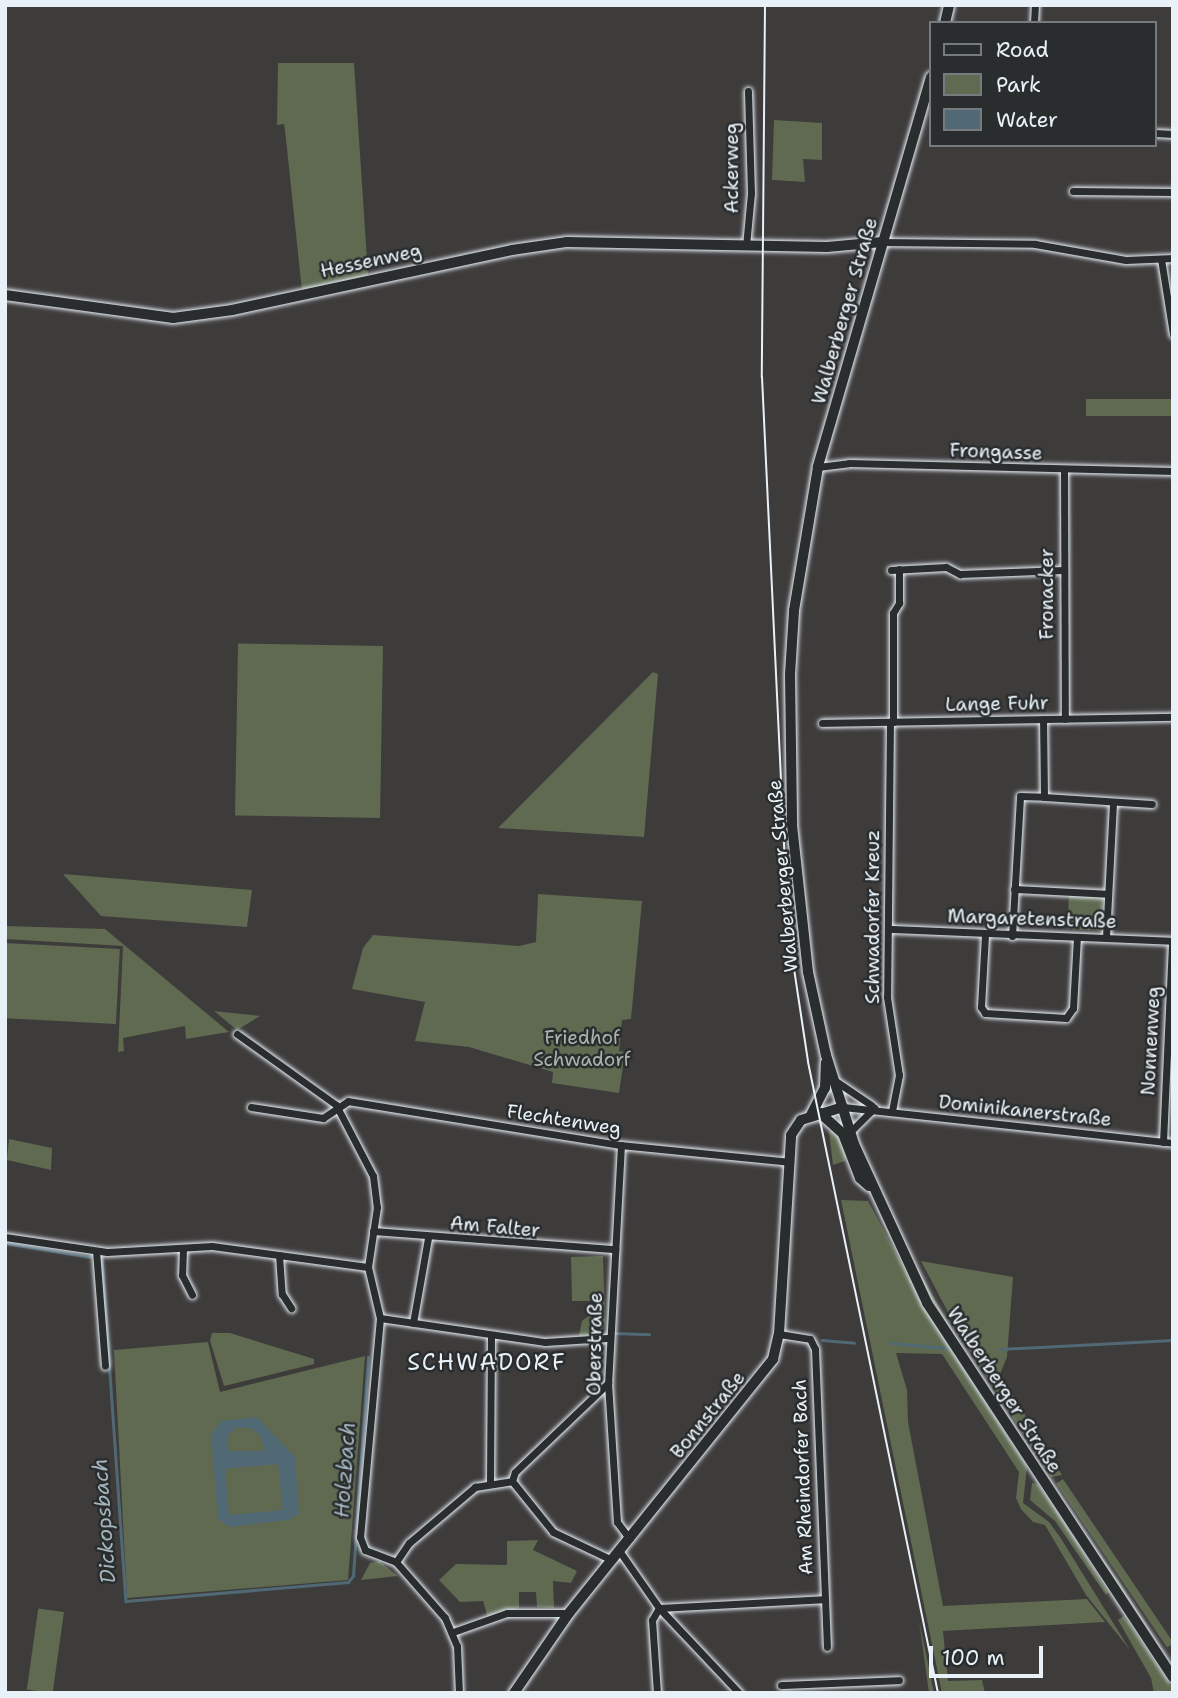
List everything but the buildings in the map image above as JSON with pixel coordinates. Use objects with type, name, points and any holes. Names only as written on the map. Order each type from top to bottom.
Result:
[{"type":"street","name":"Walberberger Straße","points":[[930,85],[926,115],[882,242],[818,467],[794,611],[789,722],[800,918],[826,1055],[851,1131],[872,1189],[927,1303],[1173,1678]]},
{"type":"street","name":"Ackerweg","points":[[746,246],[751,193],[748,91]]},
{"type":"street","points":[[1073,191],[1173,192]]},
{"type":"street","name":"Hessenweg","points":[[5,295],[173,318],[232,310],[499,252],[567,242],[746,246],[882,242]]},
{"type":"street","points":[[882,242],[1035,244],[1126,260],[1173,258]]},
{"type":"street","points":[[1161,259],[1173,334]]},
{"type":"street","name":"Frongasse","points":[[818,467],[1173,471]]},
{"type":"street","name":"Fronacker","points":[[1065,469],[1065,719]]},
{"type":"street","name":"Schwadorfer Kreuz","points":[[892,1111],[899,1075],[887,997],[893,612],[899,603],[895,569],[946,567],[960,574],[1063,570]]},
{"type":"street","name":"Lange Fuhr","points":[[822,723],[1173,717]]},
{"type":"street","points":[[1043,719],[1044,797]]},
{"type":"street","points":[[1012,936],[1020,796],[1152,804]]},
{"type":"street","points":[[1105,937],[1113,802]]},
{"type":"street","points":[[1014,889],[1108,894]]},
{"type":"street","name":"Margaretenstraße","points":[[890,929],[1172,941]]},
{"type":"street","points":[[985,935],[981,1007],[985,1013],[1066,1018],[1073,1008],[1077,937]]},
{"type":"street","name":"Nonnenweg","points":[[1163,1142],[1172,941]]},
{"type":"street","points":[[237,1034],[336,1105],[375,1184],[368,1267],[380,1318],[360,1537],[365,1550],[396,1562],[453,1632],[459,1693]]},
{"type":"street","name":"Bonnstraße","points":[[514,1693],[569,1613],[773,1359],[779,1334],[793,1129],[815,1115],[825,1087],[826,1055]]},
{"type":"street","name":"Dominikanerstraße","points":[[835,1080],[874,1108]]},
{"type":"street","name":"Flechtenweg","points":[[251,1107],[323,1118],[336,1105],[348,1101],[621,1145],[790,1162]]},
{"type":"street","points":[[815,1115],[844,1107]]},
{"type":"street","name":"Dominikanerstraße","points":[[844,1107],[874,1108],[1173,1143]]},
{"type":"street","points":[[851,1131],[874,1108]]},
{"type":"street","points":[[815,1115],[843,1134],[860,1178],[872,1189]]},
{"type":"street","name":"Oberstraße","points":[[621,1145],[607,1338],[617,1522],[629,1539]]},
{"type":"street","name":"Am Falter","points":[[373,1231],[428,1238],[615,1249]]},
{"type":"street","points":[[5,1237],[96,1251],[212,1246],[368,1267]]},
{"type":"street","points":[[413,1323],[428,1238]]},
{"type":"street","points":[[183,1249],[182,1275],[192,1294]]},
{"type":"street","points":[[96,1251],[105,1366]]},
{"type":"street","points":[[279,1255],[282,1294],[291,1308]]},
{"type":"street","points":[[380,1318],[545,1342],[607,1338]]},
{"type":"street","name":"Am Rheindorfer Bach","points":[[779,1334],[810,1339],[815,1349],[827,1647]]},
{"type":"street","points":[[490,1481],[491,1336]]},
{"type":"street","points":[[512,1480],[514,1472],[608,1383]]},
{"type":"street","points":[[396,1562],[448,1507],[490,1481],[512,1480]]},
{"type":"street","points":[[512,1480],[553,1532],[612,1560]]},
{"type":"street","points":[[620,1552],[659,1608],[738,1693]]},
{"type":"street","points":[[659,1608],[823,1599]]},
{"type":"street","points":[[657,1693],[652,1620],[659,1608]]},
{"type":"street","points":[[453,1632],[507,1613],[569,1613]]},
{"type":"street","points":[[781,1685],[899,1680]]},
{"type":"green space","points":[[278,63],[354,63],[368,275],[302,291],[285,130],[284,124],[277,125]]},
{"type":"green space","points":[[774,120],[822,123],[822,160],[803,159],[805,182],[772,180]]},
{"type":"green space","points":[[1086,399],[1173,399],[1173,416],[1086,416]]},
{"type":"green space","points":[[238,643],[383,646],[380,818],[235,815]]},
{"type":"green space","points":[[653,672],[658,674],[644,837],[498,828]]},
{"type":"green space","points":[[63,874],[252,890],[247,927],[101,916]]},
{"type":"green space","name":"Friedhof Schwadorf","points":[[538,894],[642,901],[631,1019],[622,1020],[619,1051],[625,1052],[619,1093],[552,1083],[553,1072],[469,1047],[415,1041],[425,1002],[352,989],[363,948],[373,935],[519,946],[536,942]]},
{"type":"green space","points":[[1069,895],[1103,897],[1101,931],[1067,929]]},
{"type":"green space","points":[[5,926],[105,929],[229,1032],[186,1039],[185,1026],[123,1038],[124,1051],[118,1052],[123,946],[5,939]]},
{"type":"green space","points":[[5,943],[120,949],[116,1024],[5,1018]]},
{"type":"green space","points":[[214,1011],[260,1016],[237,1030]]},
{"type":"green space","points":[[829,1131],[836,1132],[846,1154],[845,1161],[833,1165]]},
{"type":"green space","points":[[9,1139],[52,1148],[51,1170],[7,1160]]},
{"type":"green space","points":[[841,1200],[868,1201],[927,1311],[1027,1467],[1023,1503],[1049,1522],[1060,1537],[1130,1650],[1086,1595],[1045,1525],[1033,1522],[1021,1509],[1016,1498],[1019,1472],[942,1354],[896,1353],[907,1390],[908,1422],[943,1606],[1087,1599],[1105,1622],[943,1631],[948,1681],[982,1680],[985,1693],[942,1693]]},
{"type":"green space","points":[[603,1256],[605,1324],[599,1334],[579,1336],[582,1321],[598,1309],[599,1301],[572,1301],[571,1257]]},
{"type":"green space","points":[[921,1261],[1013,1277],[1007,1357],[1000,1374],[1062,1475],[1051,1477],[960,1335]]},
{"type":"green space","points":[[916,1266],[943,1314],[968,1356],[926,1290]]},
{"type":"green space","points":[[212,1333],[230,1333],[314,1359],[314,1364],[224,1386],[210,1341]]},
{"type":"green space","points":[[208,1342],[220,1392],[365,1356],[348,1580],[127,1598],[114,1350]]},
{"type":"green space","points":[[1063,1479],[1173,1642],[1167,1648],[1056,1483]]},
{"type":"green space","points":[[1032,1483],[1038,1484],[1061,1517],[1108,1592],[1106,1595],[1055,1521],[1030,1500]]},
{"type":"green space","points":[[1062,1500],[1119,1582],[1173,1666],[1064,1504]]},
{"type":"green space","points":[[538,1540],[533,1550],[577,1571],[571,1583],[553,1581],[554,1608],[537,1607],[536,1592],[519,1592],[519,1608],[488,1618],[483,1601],[460,1602],[439,1580],[456,1564],[507,1565],[507,1541]]},
{"type":"green space","points":[[379,1561],[398,1576],[361,1580],[370,1563]]},
{"type":"green space","points":[[38,1608],[64,1612],[53,1693],[27,1690]]},
{"type":"green space","points":[[1124,1616],[1173,1689],[1173,1693],[1154,1693],[1151,1678],[1118,1620]]},
{"type":"green space","points":[[919,1620],[934,1693],[929,1693]]},
{"type":"water","points":[[257,1417],[295,1457],[299,1514],[288,1520],[230,1527],[218,1519],[211,1435],[221,1421]],"holes":[[[236,1428],[251,1428],[261,1436],[264,1451],[229,1451],[227,1436]],[[278,1464],[283,1510],[229,1515],[225,1469]]]},
{"type":"waterway","name":"Dickopsbach","points":[[5,1243],[90,1257]]},
{"type":"waterway","name":"Dickopsbach","points":[[102,1259],[126,1601],[348,1582],[353,1576],[368,1358]]},
{"type":"waterway","name":"Holzbach","points":[[614,1333],[649,1334]]},
{"type":"waterway","name":"Holzbach","points":[[822,1340],[854,1343]]},
{"type":"waterway","points":[[1000,1349],[1173,1340]]},
{"type":"waterway","name":"Holzbach","points":[[891,1343],[946,1348]]},
{"type":"tram line","points":[[765,5],[762,377],[788,929],[808,1062],[938,1693]]},
{"type":"district","name":"SCHWADORF","points":[[487,1362]]}]
